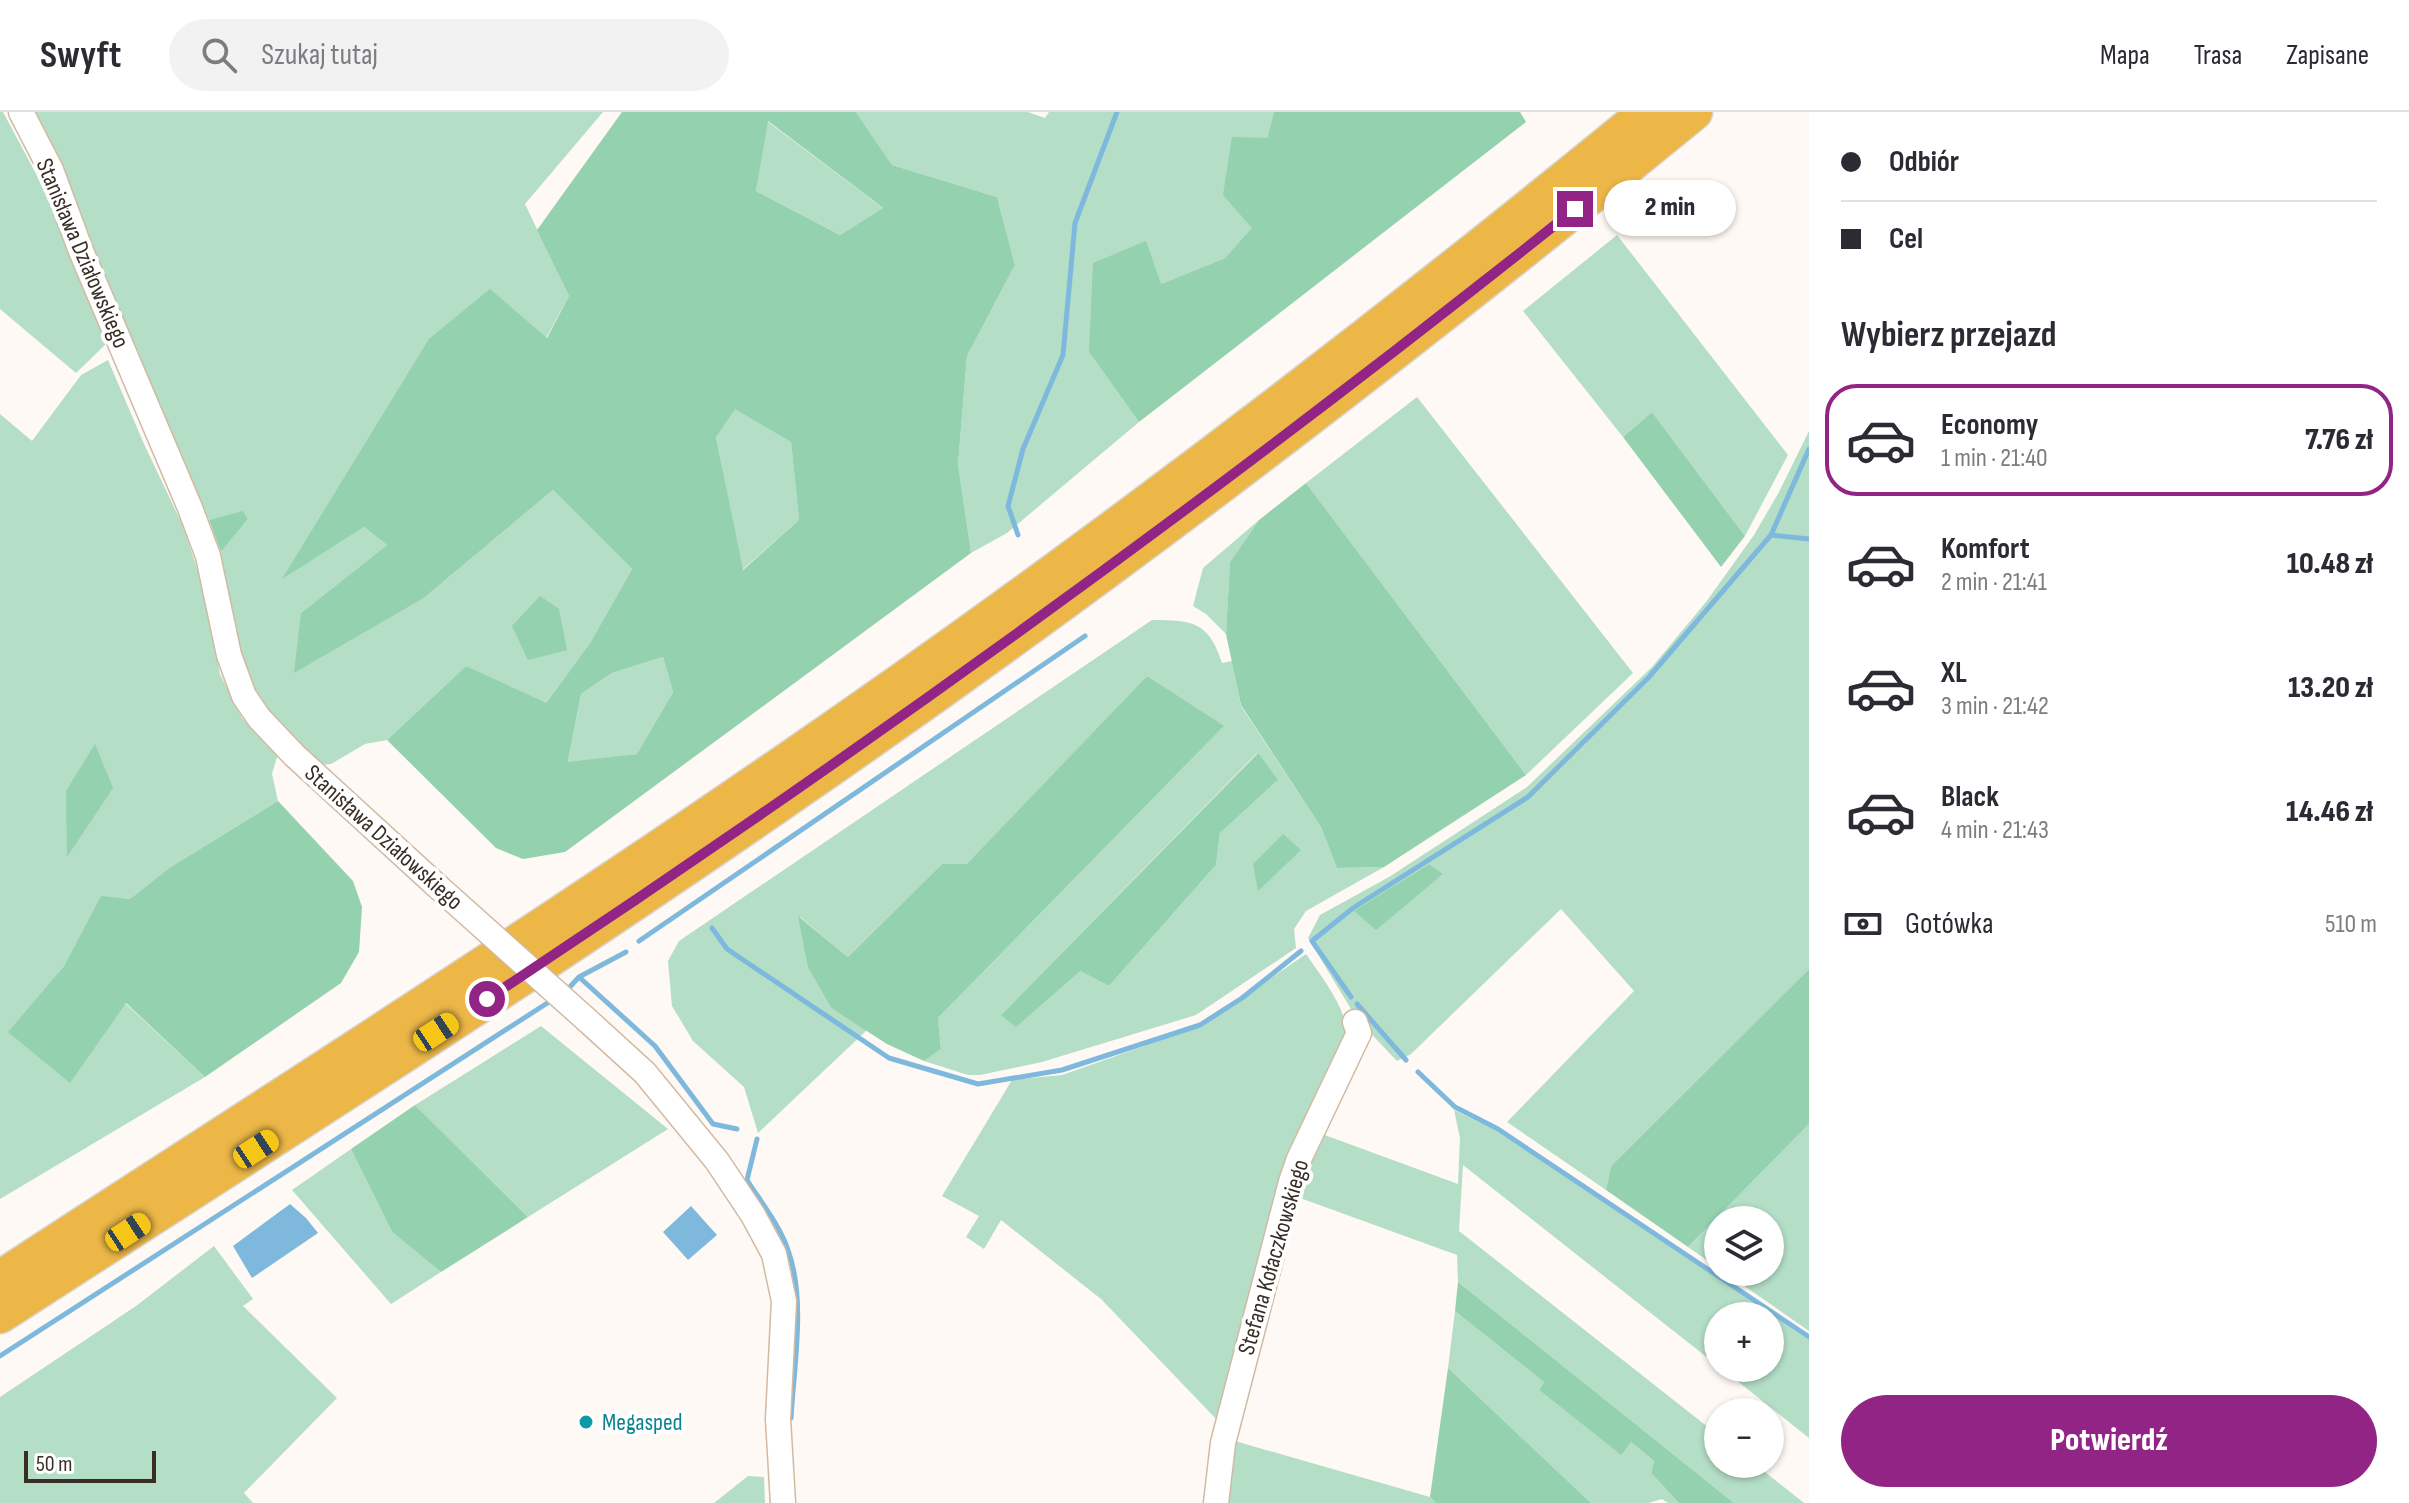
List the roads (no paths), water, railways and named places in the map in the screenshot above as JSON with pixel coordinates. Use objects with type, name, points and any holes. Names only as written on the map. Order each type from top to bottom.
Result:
[{"type":"highway","points":[[0,1279],[635,865],[962,638],[1341,356],[1647,112]]},
{"type":"highway","points":[[0,1315],[594,929],[890,726],[1172,522],[1360,380],[1694,112]]},
{"type":"street","name":"Stanisława Działowskiego","points":[[21,112],[51,170],[81,251],[190,508],[208,556],[229,655],[244,696],[259,718],[294,755],[631,1058],[717,1161],[753,1215],[774,1254],[784,1301],[778,1419],[783,1503]]},
{"type":"street","name":"Stefana Kołaczkowskiego","points":[[1216,1503],[1223,1443],[1291,1182],[1359,1033],[1355,1022]]},
{"type":"water","points":[[290,1204],[318,1233],[252,1278],[233,1246]]},
{"type":"water","points":[[691,1206],[717,1235],[688,1260],[663,1232]]},
{"type":"waterway","points":[[1018,535],[1008,506],[1023,449],[1063,355],[1075,223],[1117,112]]},
{"type":"waterway","points":[[1351,997],[1312,941],[1353,908],[1528,797],[1649,677],[1771,535],[1809,449]]},
{"type":"waterway","points":[[1771,535],[1809,539]]},
{"type":"waterway","points":[[639,941],[1085,636]]},
{"type":"waterway","points":[[712,928],[727,949],[889,1058],[978,1084],[1062,1070],[1200,1025],[1242,998],[1301,951]]},
{"type":"waterway","points":[[567,990],[579,977],[626,952]]},
{"type":"waterway","points":[[579,977],[655,1046],[713,1124],[737,1129]]},
{"type":"waterway","points":[[0,1356],[552,1000]]},
{"type":"waterway","points":[[1357,1004],[1406,1060]]},
{"type":"waterway","points":[[1418,1072],[1455,1107],[1498,1129],[1809,1337]]},
{"type":"waterway","points":[[757,1139],[747,1180],[785,1241],[796,1290],[798,1311],[791,1418]]},
{"type":"place","name":"Megasped","points":[[586,1422]]}]
